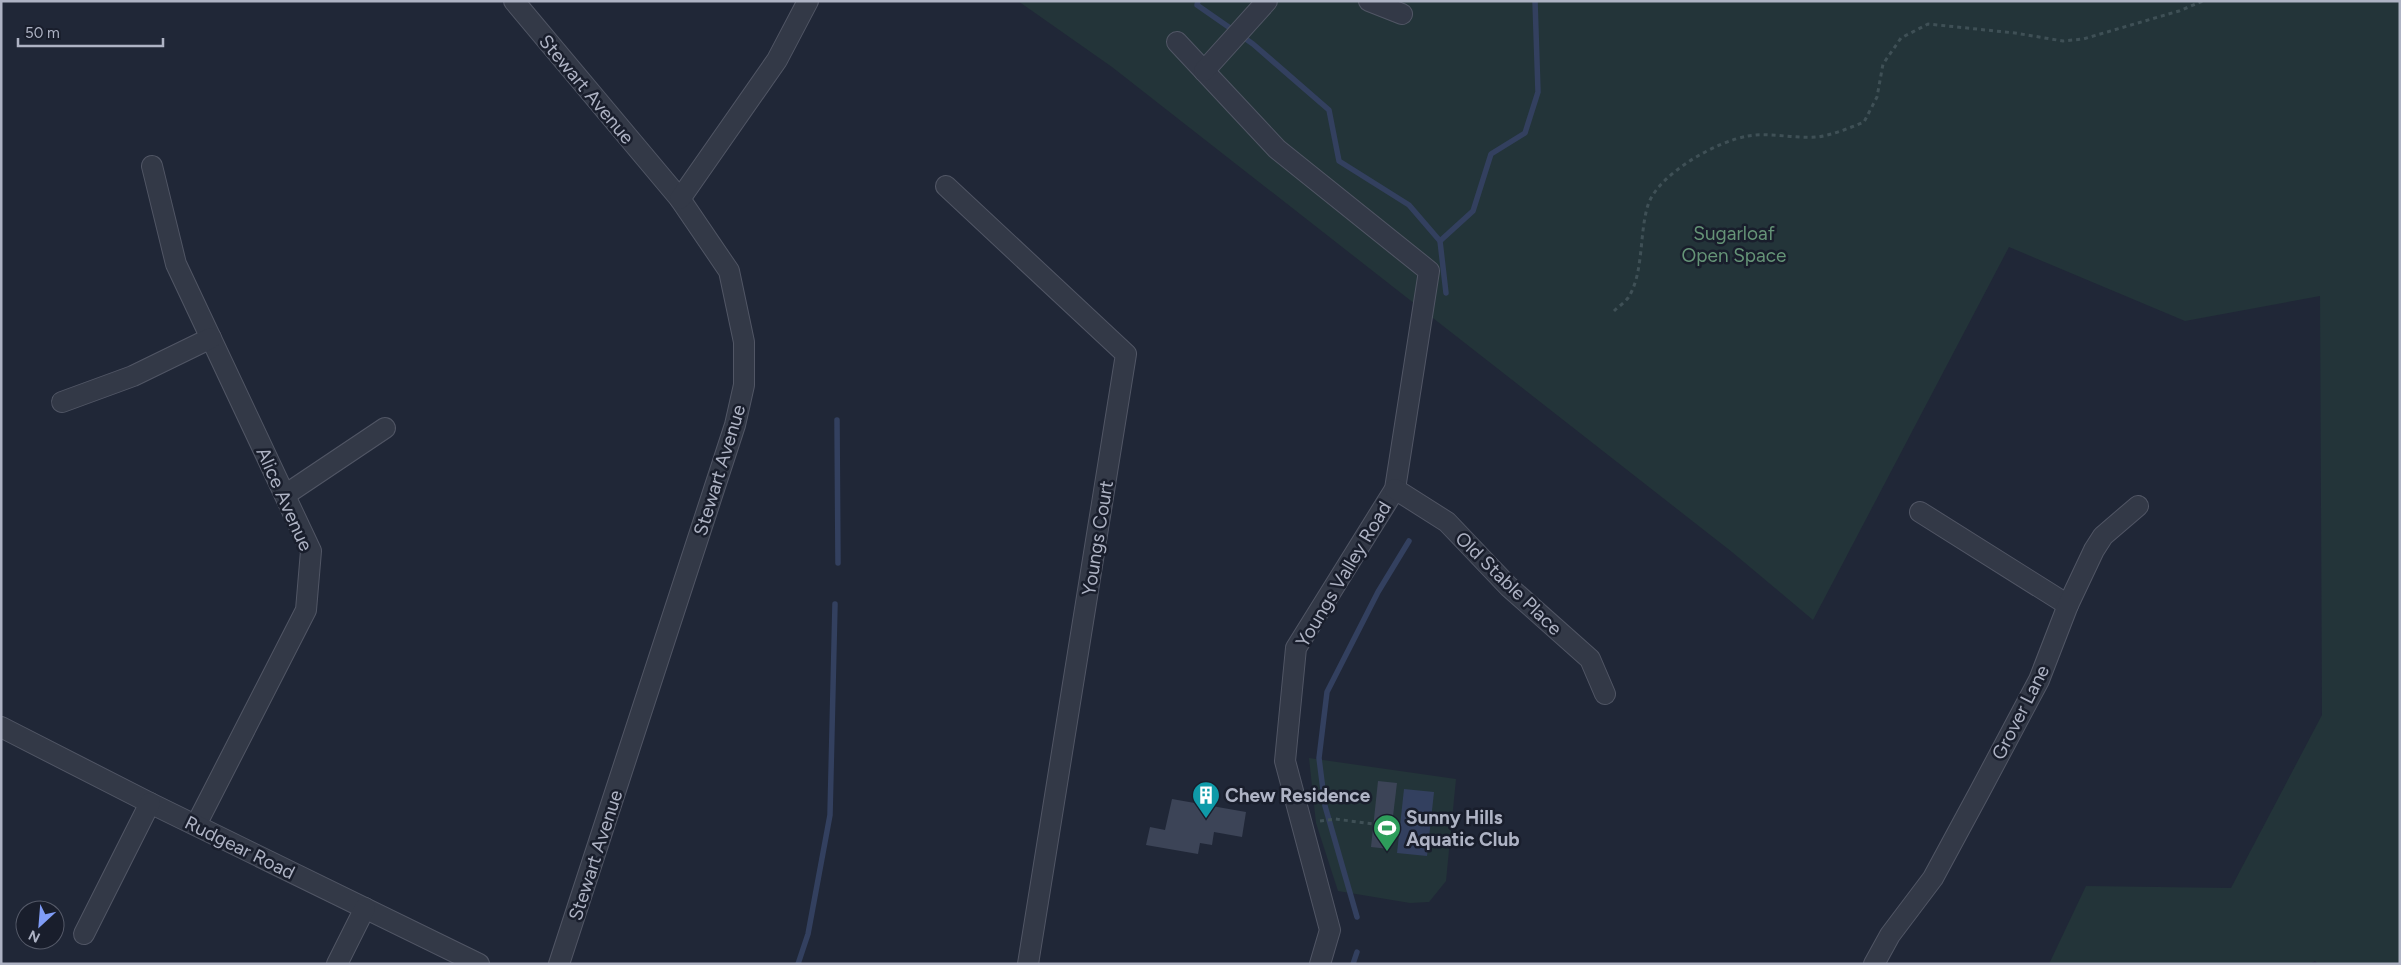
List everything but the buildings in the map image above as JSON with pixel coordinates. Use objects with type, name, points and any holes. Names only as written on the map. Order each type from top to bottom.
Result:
[{"type":"street","name":"Stewart Avenue","points":[[514,1],[680,199],[729,272],[744,342],[744,385],[732,435],[560,964]]},
{"type":"street","points":[[680,199],[776,60],[808,1]]},
{"type":"street","points":[[1177,42],[1204,71],[1267,1]]},
{"type":"street","points":[[1369,1],[1402,14]]},
{"type":"street","name":"Youngs Valley Road","points":[[1204,71],[1276,149],[1429,271],[1394,489],[1296,648],[1285,761],[1330,930],[1320,964]]},
{"type":"street","name":"Alice Avenue","points":[[152,166],[176,264],[311,551],[306,610],[196,825]]},
{"type":"street","name":"Youngs Court","points":[[946,186],[1126,354],[1028,964]]},
{"type":"street","points":[[62,402],[133,376],[211,338]]},
{"type":"street","points":[[285,495],[385,428]]},
{"type":"street","name":"Old Stable Place","points":[[1394,489],[1447,522],[1508,587],[1590,659],[1605,694]]},
{"type":"street","name":"Grover Lane","points":[[1874,964],[1890,935],[1933,878],[1971,809],[2039,680],[2068,604],[2103,536],[2138,506]]},
{"type":"street","points":[[1920,512],[2068,604]]},
{"type":"street","name":"Rudgear Road","points":[[1,727],[150,803],[479,964]]},
{"type":"street","points":[[84,934],[150,803]]},
{"type":"street","points":[[337,964],[366,908]]},
{"type":"path","points":[[1614,311],[1628,297],[1640,256],[1642,223],[1649,202],[1664,180],[1692,160],[1728,140],[1750,136],[1818,137],[1864,122],[1877,97],[1883,64],[1901,38],[1928,24],[2063,41],[2083,39],[2179,11],[2203,1]]},
{"type":"path","points":[[1321,821],[1335,819],[1374,824]]},
{"type":"green space","name":"Sugarloaf Open Space","points":[[1018,1],[2400,1],[2400,964],[2318,964],[2315,961],[2310,964],[2049,964],[2086,886],[2231,888],[2322,715],[2320,296],[2185,321],[2009,247],[1813,620],[1732,552],[1112,67]]},
{"type":"green space","name":"Sunny Hills Aquatic Club","points":[[1309,758],[1456,779],[1446,881],[1429,902],[1410,903],[1338,891],[1316,823]]},
{"type":"water","points":[[1404,789],[1434,792],[1427,856],[1397,853]]},
{"type":"waterway","points":[[1198,1],[1197,5],[1253,44],[1329,110],[1339,161],[1409,205],[1440,241]]},
{"type":"waterway","points":[[1446,293],[1440,241],[1473,211],[1491,154],[1525,133],[1538,92],[1535,1]]},
{"type":"waterway","points":[[837,420],[838,563]]},
{"type":"waterway","points":[[1357,917],[1325,806],[1319,758],[1327,692],[1378,592],[1409,541]]},
{"type":"waterway","points":[[798,964],[808,934],[830,815],[835,604]]},
{"type":"waterway","points":[[1353,964],[1357,952]]},
{"type":"place","name":"Chew Residence","points":[[1206,819]]},
{"type":"place","name":"Sunny Hills Aquatic Club","points":[[1387,852]]}]
